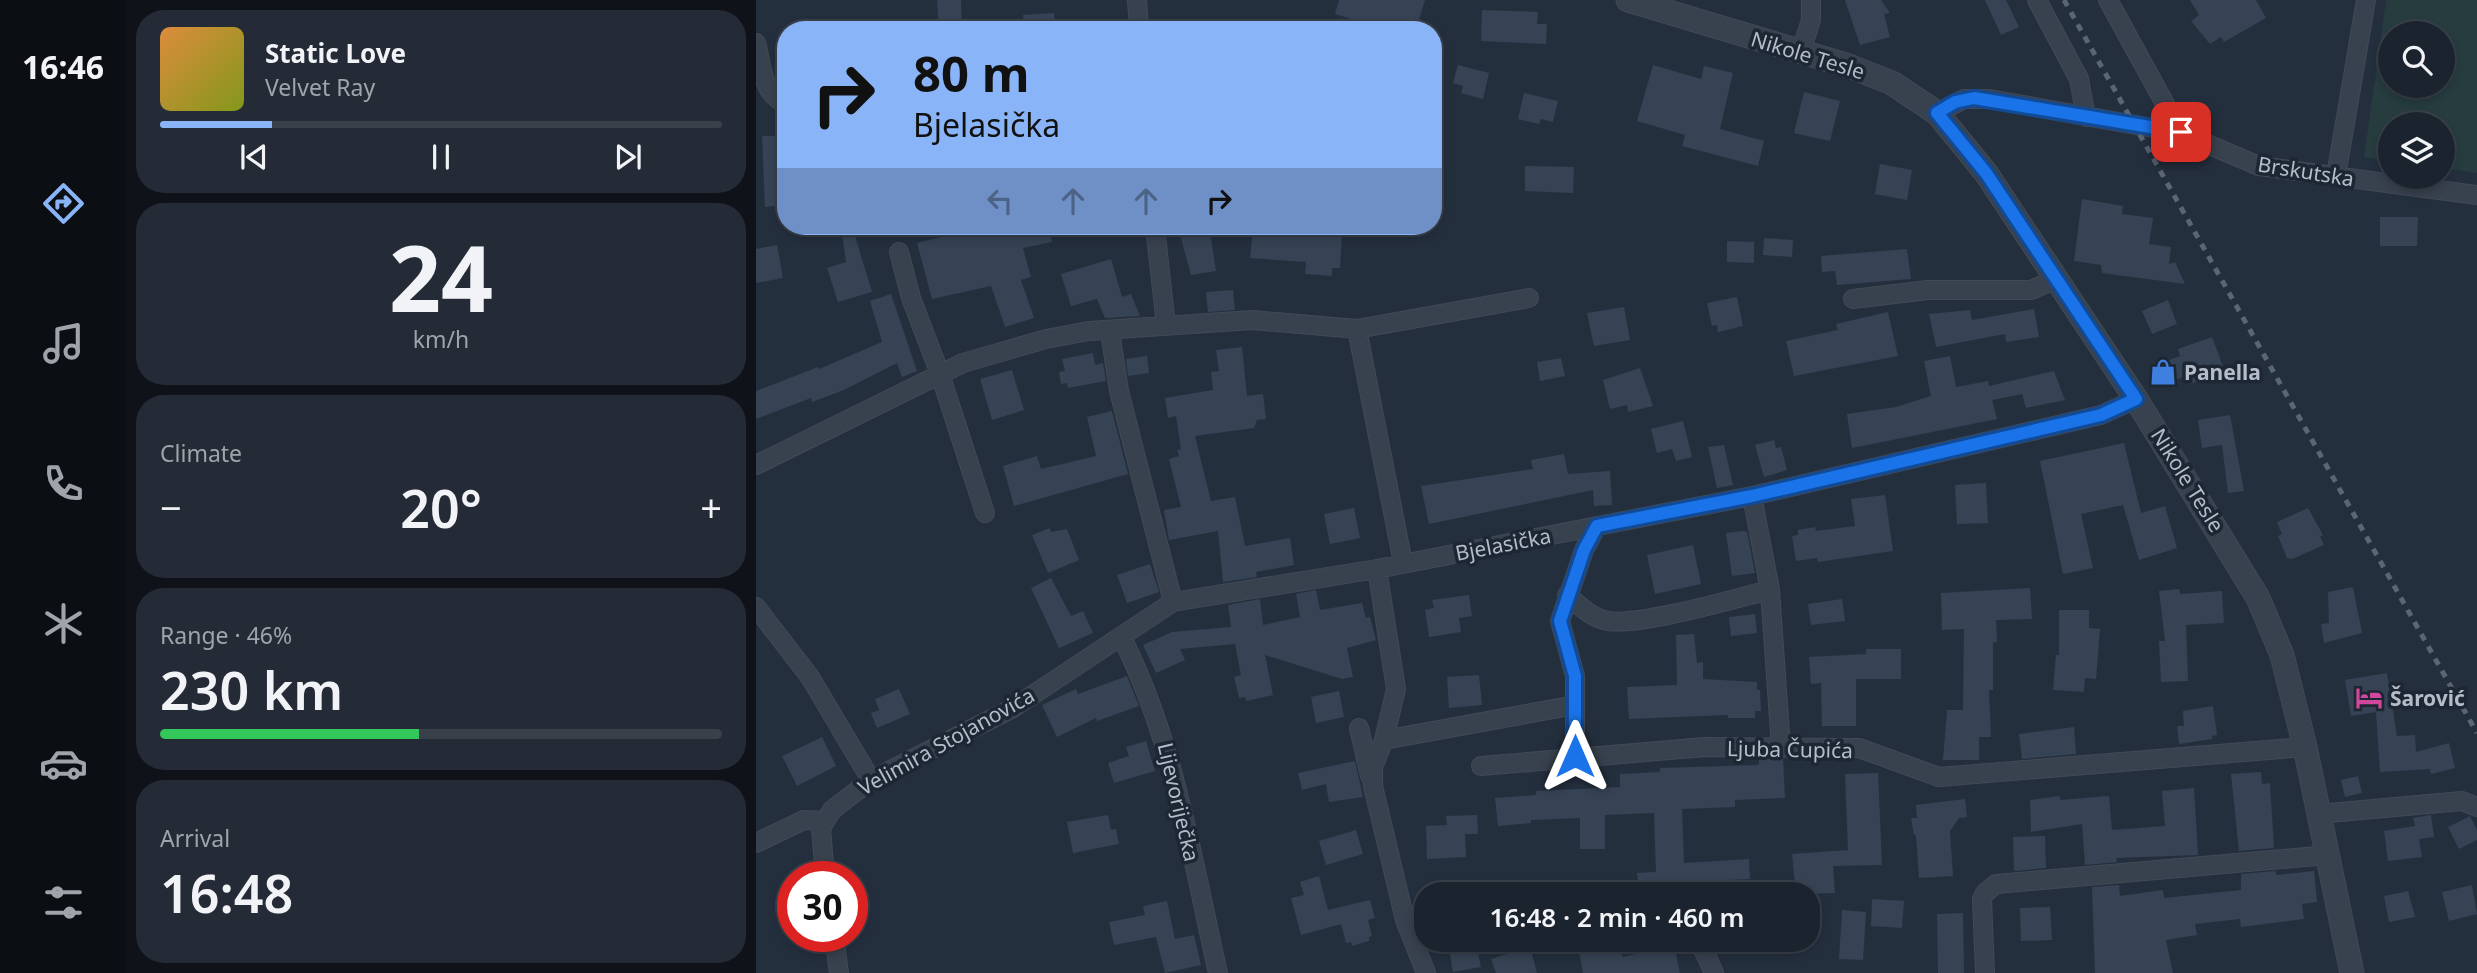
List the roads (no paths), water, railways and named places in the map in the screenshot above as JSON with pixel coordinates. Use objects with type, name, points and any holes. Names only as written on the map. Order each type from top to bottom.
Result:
[{"type":"street","points":[[1138,0],[1139,21]]},
{"type":"street","name":"Nikole Tesle","points":[[1628,0],[1801,51],[1892,83],[1937,113],[1986,173],[2136,399],[2258,597],[2282,655],[2305,747],[2351,973]]},
{"type":"street","points":[[1801,51],[1811,20],[1811,0]]},
{"type":"street","points":[[2037,0],[2079,79],[2086,117]]},
{"type":"street","points":[[2108,0],[2181,132]]},
{"type":"street","points":[[2336,176],[2366,0]]},
{"type":"street","points":[[756,43],[769,92],[777,100]]},
{"type":"street","name":"Brskutska","points":[[1937,113],[1955,102],[1974,98],[2181,132],[2259,166],[2477,195]]},
{"type":"street","points":[[1156,235],[1166,326]]},
{"type":"street","points":[[899,252],[915,310],[940,374],[985,513]]},
{"type":"street","points":[[1853,299],[1928,290],[2031,290],[2056,279]]},
{"type":"street","points":[[756,465],[963,363],[1046,339],[1089,331],[1110,332],[1252,320],[1357,329],[1529,298]]},
{"type":"street","points":[[1357,329],[1403,563]]},
{"type":"street","points":[[1110,332],[1119,391],[1173,601]]},
{"type":"street","name":"Bjelasička","points":[[1122,638],[1161,607],[1173,601],[1377,569],[1752,496],[2101,415],[2136,399]]},
{"type":"street","points":[[1752,496],[1770,590],[1781,748]]},
{"type":"street","points":[[1575,756],[1575,676],[1560,621],[1567,595],[1597,526]]},
{"type":"street","points":[[1373,786],[1373,767],[1384,740],[1396,689],[1377,569]]},
{"type":"street","points":[[1567,595],[1594,617],[1609,622],[1643,619],[1770,590]]},
{"type":"street","points":[[756,607],[810,677],[871,780]]},
{"type":"street","name":"Velimira Stojanovića","points":[[825,821],[844,799],[871,780],[1013,708],[1122,638]]},
{"type":"street","name":"Lijevoriječka","points":[[1122,638],[1152,703],[1171,760],[1218,973]]},
{"type":"street","points":[[1384,740],[1575,705]]},
{"type":"street","points":[[1359,728],[1405,920],[1426,973]]},
{"type":"street","name":"Ljuba Čupića","points":[[1481,766],[1705,747],[1859,748],[1939,777],[2305,747]]},
{"type":"street","points":[[2318,814],[2462,801],[2477,807]]},
{"type":"street","points":[[756,843],[804,820],[825,821],[819,838],[823,861]]},
{"type":"street","points":[[1985,973],[1983,900],[1984,893],[1996,884],[2328,855]]},
{"type":"street","points":[[836,952],[839,973]]},
{"type":"street","points":[[1704,952],[1714,973]]},
{"type":"railway","points":[[2064,0],[2477,733]]},
{"type":"place","name":"Panella","points":[[2163,372]]},
{"type":"place","name":"Šarović","points":[[2369,698]]}]
